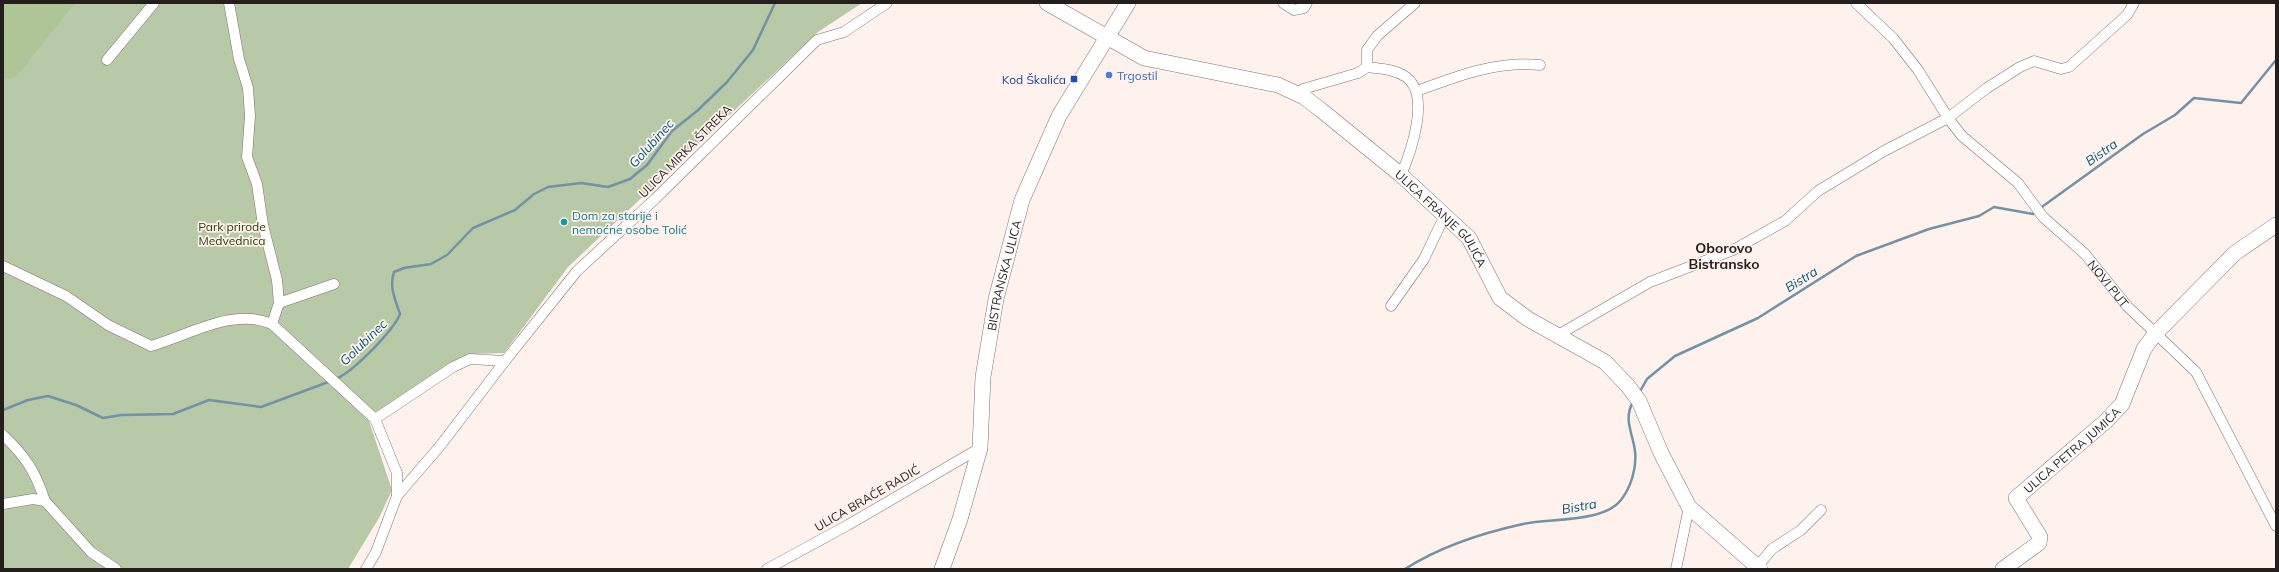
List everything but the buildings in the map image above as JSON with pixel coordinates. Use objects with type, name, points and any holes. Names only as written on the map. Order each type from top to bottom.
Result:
[{"type":"street","points":[[107,60],[154,3]]},
{"type":"street","points":[[229,3],[240,59],[248,88],[250,116],[247,157],[257,184],[263,225],[277,280],[279,303],[272,324]]},
{"type":"street","name":"ULICA MIRKA ŠTREKA","points":[[397,496],[440,446],[505,361],[577,271],[655,199],[817,40],[844,32],[887,3]]},
{"type":"street","name":"ULICA FRANJE GULIĆA","points":[[1047,3],[1105,38],[1144,58],[1278,85],[1304,97],[1401,175],[1469,238],[1500,298],[1528,319],[1605,362],[1628,386],[1639,401],[1661,453],[1689,507],[1759,568]]},
{"type":"street","name":"BISTRANSKA ULICA","points":[[942,569],[960,519],[980,448],[983,377],[995,306],[1022,200],[1059,116],[1105,38],[1128,3]]},
{"type":"street","points":[[1283,3],[1294,10],[1304,8],[1307,3]]},
{"type":"street","points":[[1367,67],[1367,50],[1377,36],[1415,3]]},
{"type":"street","name":"NOVI PUT","points":[[1856,3],[1893,38],[1918,70],[1948,118],[1962,136],[2018,183],[2043,217],[2085,254],[2127,306],[2196,372],[2276,526]]},
{"type":"street","points":[[1558,335],[1650,282],[1733,250],[1785,221],[1818,191],[1884,151],[1948,118],[1987,88],[2020,67],[2034,61],[2061,69],[2069,66],[2127,15],[2134,3]]},
{"type":"street","points":[[1417,91],[1466,74],[1503,64],[1540,65]]},
{"type":"street","points":[[1304,97],[1303,89],[1358,73],[1367,67],[1396,71],[1414,84],[1417,91],[1417,131],[1401,175]]},
{"type":"street","points":[[1391,306],[1424,259],[1445,215]]},
{"type":"street","points":[[2155,334],[2168,323],[2235,253],[2276,225]]},
{"type":"street","points":[[3,266],[66,296],[108,325],[151,346],[228,319],[261,319],[272,324],[375,419],[397,473],[397,496],[376,552],[366,569]]},
{"type":"street","points":[[279,303],[334,284]]},
{"type":"street","name":"ULICA PETRA JUMIĆA","points":[[2003,569],[2039,543],[2040,537],[2016,498],[2106,421],[2122,404],[2144,349],[2155,334]]},
{"type":"street","points":[[375,419],[453,367],[470,359],[505,361]]},
{"type":"street","points":[[3,435],[22,453],[38,479],[45,501],[91,552],[116,569]]},
{"type":"street","name":"ULICA BRAĆE RADIĆ","points":[[766,569],[848,525],[980,448]]},
{"type":"street","points":[[3,504],[33,499],[45,501]]},
{"type":"street","points":[[1676,569],[1689,507]]},
{"type":"street","points":[[1759,568],[1772,549],[1801,530],[1821,510]]},
{"type":"green space","name":"Park prirode Medvednica","points":[[3,3],[862,3],[818,32],[568,267],[504,353],[468,354],[368,418],[392,490],[379,518],[348,569],[3,569]]},
{"type":"green space","points":[[3,3],[75,3],[16,77],[3,80]]},
{"type":"waterway","name":"Golubinec","points":[[336,379],[353,368],[372,350],[390,330],[400,314],[392,288],[394,272],[404,268],[431,264],[447,255],[473,228],[515,210],[534,194],[548,187],[581,183],[608,187],[630,179],[647,165],[672,131],[697,111],[727,82],[753,50],[775,3]]},
{"type":"waterway","name":"Bistra","points":[[2039,209],[2143,134],[2175,115],[2194,98],[2241,103],[2276,60]]},
{"type":"waterway","name":"Bistra","points":[[1639,393],[1647,379],[1675,356],[1758,318],[1856,256],[1929,229],[1979,216],[1994,207],[2033,214],[2035,212]]},
{"type":"waterway","name":"Golubinec","points":[[3,410],[28,400],[48,396],[76,405],[103,418],[121,415],[173,414],[209,400],[261,407],[331,381]]},
{"type":"waterway","name":"Bistra","points":[[1405,569],[1447,547],[1477,536],[1534,522],[1589,516],[1602,513],[1613,507],[1625,495],[1634,471],[1635,451],[1629,420],[1630,408],[1633,402]]},
{"type":"place","name":"Trgostil","points":[[1109,75]]},
{"type":"place","name":"Kod Škalića","points":[[1074,79]]},
{"type":"place","name":"Dom za starije i nemoćne osobe Tolić","points":[[564,222]]},
{"type":"district","name":"Oborovo Bistransko","points":[[1724,256]]}]
